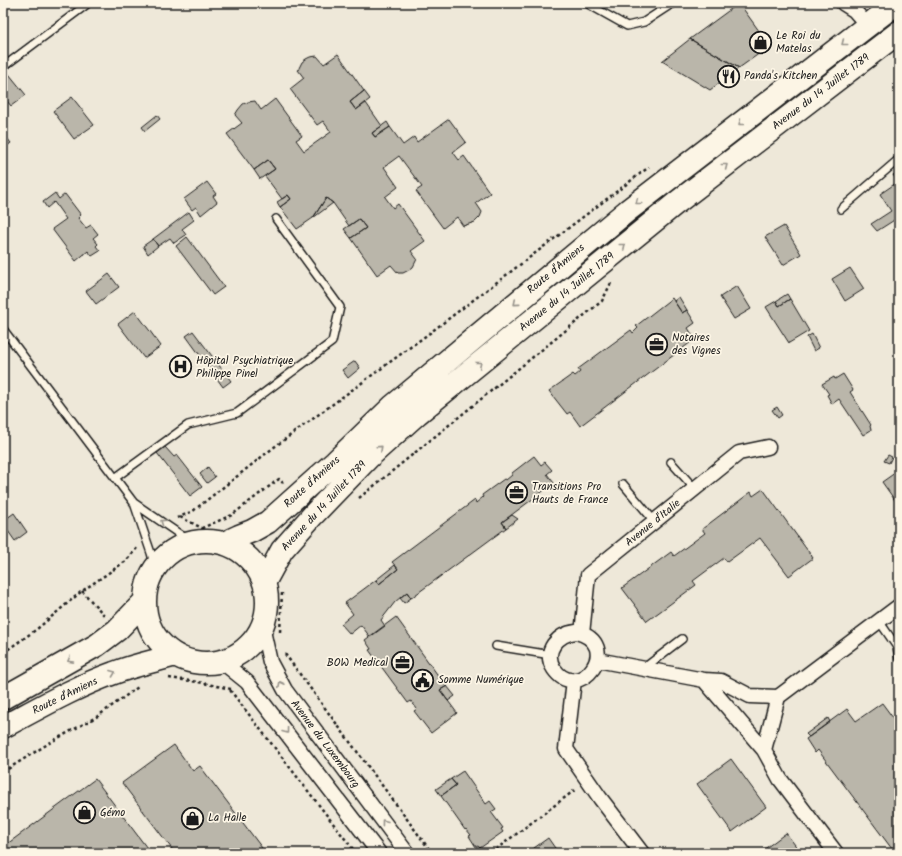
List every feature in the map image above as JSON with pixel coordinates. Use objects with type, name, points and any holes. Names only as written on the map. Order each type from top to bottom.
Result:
[{"type":"main road","name":"Route d'Amiens","points":[[224,544],[268,522],[335,462],[393,406],[626,210],[897,3]]},
{"type":"main road","name":"Avenue du 14 Juillet 1789","points":[[273,588],[282,550],[313,515],[368,458],[417,414],[675,204],[899,32]]},
{"type":"main road","points":[[208,540],[224,544],[237,549],[249,558],[273,588],[267,597],[266,612],[262,626],[253,642],[239,654],[222,661],[206,663],[190,661],[176,655],[159,642],[148,624],[144,602],[147,584],[155,567],[165,556],[177,548],[191,542],[208,540]]},
{"type":"main road","points":[[3,698],[97,645],[117,630],[144,602]]},
{"type":"main road","name":"Route d'Amiens","points":[[3,727],[113,673],[176,655]]},
{"type":"street","points":[[843,3],[854,10],[867,25]]},
{"type":"street","name":"Avenue d'Italie","points":[[582,634],[588,575],[739,453],[768,447]]},
{"type":"street","points":[[764,750],[778,697],[899,606]]},
{"type":"street","name":"Avenue du Luxembourg","points":[[262,626],[270,662],[285,690],[407,853]]},
{"type":"street","points":[[570,633],[582,634],[593,641],[597,653],[595,666],[591,672],[585,676],[574,680],[565,678],[554,668],[551,662],[552,648],[559,638],[570,633]]},
{"type":"street","points":[[597,660],[704,680],[721,681],[750,696],[778,697]]},
{"type":"street","name":"Avenue du Luxembourg","points":[[222,661],[247,682],[379,853]]},
{"type":"street","points":[[574,680],[566,749],[642,853]]},
{"type":"street","points":[[704,680],[764,750],[780,779],[836,853]]},
{"type":"lane","points":[[586,3],[627,26],[644,22],[673,3]]},
{"type":"lane","points":[[3,67],[86,5]]},
{"type":"lane","points":[[841,209],[899,159]]},
{"type":"lane","points":[[115,478],[188,425],[237,413],[332,342],[340,307],[276,219]]},
{"type":"lane","points":[[3,329],[134,503],[191,542]]},
{"type":"lane","points":[[671,462],[695,488]]},
{"type":"lane","points":[[622,484],[655,522]]},
{"type":"lane","points":[[134,503],[155,567]]},
{"type":"lane","points":[[878,621],[897,647],[899,658]]},
{"type":"lane","points":[[643,669],[682,639]]},
{"type":"lane","points":[[496,646],[551,655]]},
{"type":"path","points":[[165,524],[193,511],[274,448],[655,163]]},
{"type":"path","points":[[358,498],[602,301],[614,278]]},
{"type":"path","points":[[3,654],[37,629],[87,588],[126,561],[145,537]]},
{"type":"path","points":[[273,588],[280,639]]},
{"type":"path","points":[[284,652],[432,853]]},
{"type":"path","points":[[168,678],[198,682],[230,690],[356,853]]},
{"type":"path","points":[[3,772],[51,742],[98,716],[140,685]]},
{"type":"path","points":[[491,853],[588,780]]},
{"type":"building","points":[[739,3],[762,35],[760,53],[739,68],[690,39]]},
{"type":"building","points":[[690,39],[739,68],[710,90],[662,61]]},
{"type":"building","points":[[338,54],[364,91],[350,102],[356,110],[366,103],[382,126],[372,133],[375,137],[390,127],[403,145],[414,137],[417,142],[449,119],[466,142],[453,152],[459,160],[464,156],[490,193],[476,203],[482,212],[480,217],[475,222],[463,226],[457,217],[443,228],[416,191],[422,187],[399,156],[384,167],[398,187],[385,197],[393,208],[398,204],[425,241],[411,251],[417,259],[413,267],[403,273],[398,273],[391,265],[377,275],[351,238],[366,228],[359,219],[349,226],[333,203],[326,198],[313,218],[297,229],[280,207],[291,199],[288,195],[282,199],[265,176],[275,169],[268,160],[254,170],[227,134],[242,123],[235,115],[243,104],[255,101],[261,110],[275,99],[302,136],[296,140],[304,151],[331,132],[323,121],[317,125],[290,89],[304,78],[298,70],[302,62],[306,59],[317,56],[324,64]]},
{"type":"building","points":[[9,74],[26,95],[11,106],[3,96],[3,80]]},
{"type":"building","points":[[364,91],[370,99],[356,110],[350,102]]},
{"type":"building","points":[[72,97],[94,125],[74,139],[53,111]]},
{"type":"building","points":[[157,115],[160,119],[145,131],[142,127]]},
{"type":"building","points":[[387,122],[390,127],[375,137],[372,133]]},
{"type":"building","points":[[3,133],[11,143],[3,149]]},
{"type":"building","points":[[268,160],[275,169],[260,179],[254,170]]},
{"type":"building","points":[[899,171],[899,181],[898,182],[893,175]]},
{"type":"building","points":[[899,181],[899,217],[877,231],[871,224],[891,211],[880,194]]},
{"type":"building","points":[[207,182],[216,194],[213,196],[217,202],[201,215],[196,207],[192,210],[184,199]]},
{"type":"building","points":[[55,193],[59,199],[65,194],[81,215],[78,218],[86,228],[91,225],[98,234],[93,238],[98,244],[96,246],[100,251],[92,256],[88,251],[76,261],[52,229],[66,219],[54,202],[47,208],[43,202]]},
{"type":"building","points":[[288,195],[291,199],[280,207],[277,202]]},
{"type":"building","points":[[326,198],[333,203],[313,218]]},
{"type":"building","points":[[189,212],[194,220],[182,229],[186,235],[174,243],[170,238],[158,246],[153,239]]},
{"type":"building","points":[[359,219],[366,228],[351,238],[344,229]]},
{"type":"building","points":[[784,226],[801,254],[783,265],[765,237]]},
{"type":"building","points":[[187,237],[224,287],[213,295],[176,246]]},
{"type":"building","points":[[153,239],[158,246],[148,254],[143,246]]},
{"type":"building","points":[[850,268],[864,289],[845,301],[832,279]]},
{"type":"building","points":[[109,274],[119,287],[96,304],[86,291]]},
{"type":"building","points":[[737,286],[751,309],[734,319],[720,297]]},
{"type":"building","points":[[787,294],[790,299],[779,306],[776,301]]},
{"type":"building","points":[[679,297],[687,310],[682,313],[674,301]]},
{"type":"building","points":[[672,298],[682,313],[687,310],[695,323],[688,328],[695,339],[580,426],[570,412],[567,414],[549,391],[573,374],[575,376],[580,372],[578,369],[631,330],[633,333],[638,328],[636,326]]},
{"type":"building","points":[[790,299],[809,331],[789,343],[766,307],[776,301],[779,306]]},
{"type":"building","points":[[135,311],[161,346],[144,358],[118,324]]},
{"type":"building","points":[[193,331],[231,381],[223,387],[186,336]]},
{"type":"building","points":[[812,334],[819,348],[814,351],[807,337]]},
{"type":"building","points":[[355,361],[360,368],[348,378],[342,370]]},
{"type":"building","points":[[843,374],[853,390],[850,392],[871,425],[871,430],[863,435],[839,399],[832,404],[827,395],[829,394],[822,384]]},
{"type":"building","points":[[777,407],[782,415],[778,418],[772,410]]},
{"type":"building","points":[[165,447],[174,457],[177,455],[202,487],[190,496],[157,453]]},
{"type":"building","points":[[888,455],[892,457],[889,463],[884,461]]},
{"type":"building","points":[[534,456],[541,465],[545,462],[552,470],[547,474],[554,483],[502,522],[506,528],[411,598],[407,592],[395,602],[381,620],[385,626],[370,637],[361,625],[350,634],[341,624],[353,614],[345,603],[376,580],[379,584],[398,569],[392,562],[475,500],[476,503],[483,497],[482,495],[504,479],[506,480],[512,475],[512,473]]},
{"type":"building","points":[[208,467],[215,477],[207,483],[200,474]]},
{"type":"building","points":[[899,470],[899,506],[882,482]]},
{"type":"building","points":[[763,489],[813,558],[789,576],[760,538],[727,562],[724,558],[693,581],[696,585],[647,621],[622,588],[671,552],[674,556],[705,533],[702,529],[751,492],[753,496]]},
{"type":"building","points":[[14,513],[27,532],[15,541],[3,524],[3,521]]},
{"type":"building","points":[[512,515],[518,519],[506,528],[502,522]]},
{"type":"building","points":[[395,565],[398,569],[379,584],[376,580]]},
{"type":"building","points":[[407,592],[411,598],[404,603],[400,598]]},
{"type":"building","points":[[396,617],[447,686],[440,690],[457,713],[431,733],[414,711],[417,709],[411,701],[408,703],[369,650],[371,649],[365,640]]},
{"type":"building","points":[[447,686],[455,696],[448,701],[440,690]]},
{"type":"building","points":[[882,703],[899,726],[899,853],[895,853],[818,750],[815,753],[806,739],[847,709],[856,721]]},
{"type":"building","points":[[828,718],[830,722],[809,737],[806,734]]},
{"type":"building","name":"La Halle","points":[[174,745],[193,771],[200,766],[265,852],[175,853],[122,783]]},
{"type":"building","points":[[731,759],[766,807],[732,832],[697,784]]},
{"type":"building","points":[[463,771],[486,804],[490,801],[496,809],[491,812],[503,828],[501,829],[503,832],[480,848],[478,846],[476,847],[469,836],[471,835],[466,829],[465,830],[441,796],[456,785],[451,779]]},
{"type":"building","name":"Gémo","points":[[95,779],[150,852],[149,853],[3,853],[3,847]]},
{"type":"building","points":[[451,779],[456,785],[441,796],[436,789]]},
{"type":"building","points":[[786,833],[801,853],[759,853]]},
{"type":"building","points":[[548,838],[557,851],[554,853],[527,853]]},
{"type":"place","name":"Le Roi du Matelas","points":[[761,42]]},
{"type":"place","name":"Panda's Kitchen","points":[[728,76]]},
{"type":"place","name":"Notaires des Vignes","points":[[657,344]]},
{"type":"place","name":"Hôpital Psychiatrique Philippe Pinel","points":[[181,367]]},
{"type":"place","name":"Transitions Pro Hauts de France","points":[[516,493]]},
{"type":"place","name":"BOW Medical","points":[[403,663]]},
{"type":"place","name":"Somme Numérique","points":[[423,680]]},
{"type":"place","name":"Gémo","points":[[85,813]]},
{"type":"place","name":"La Halle","points":[[193,818]]}]
